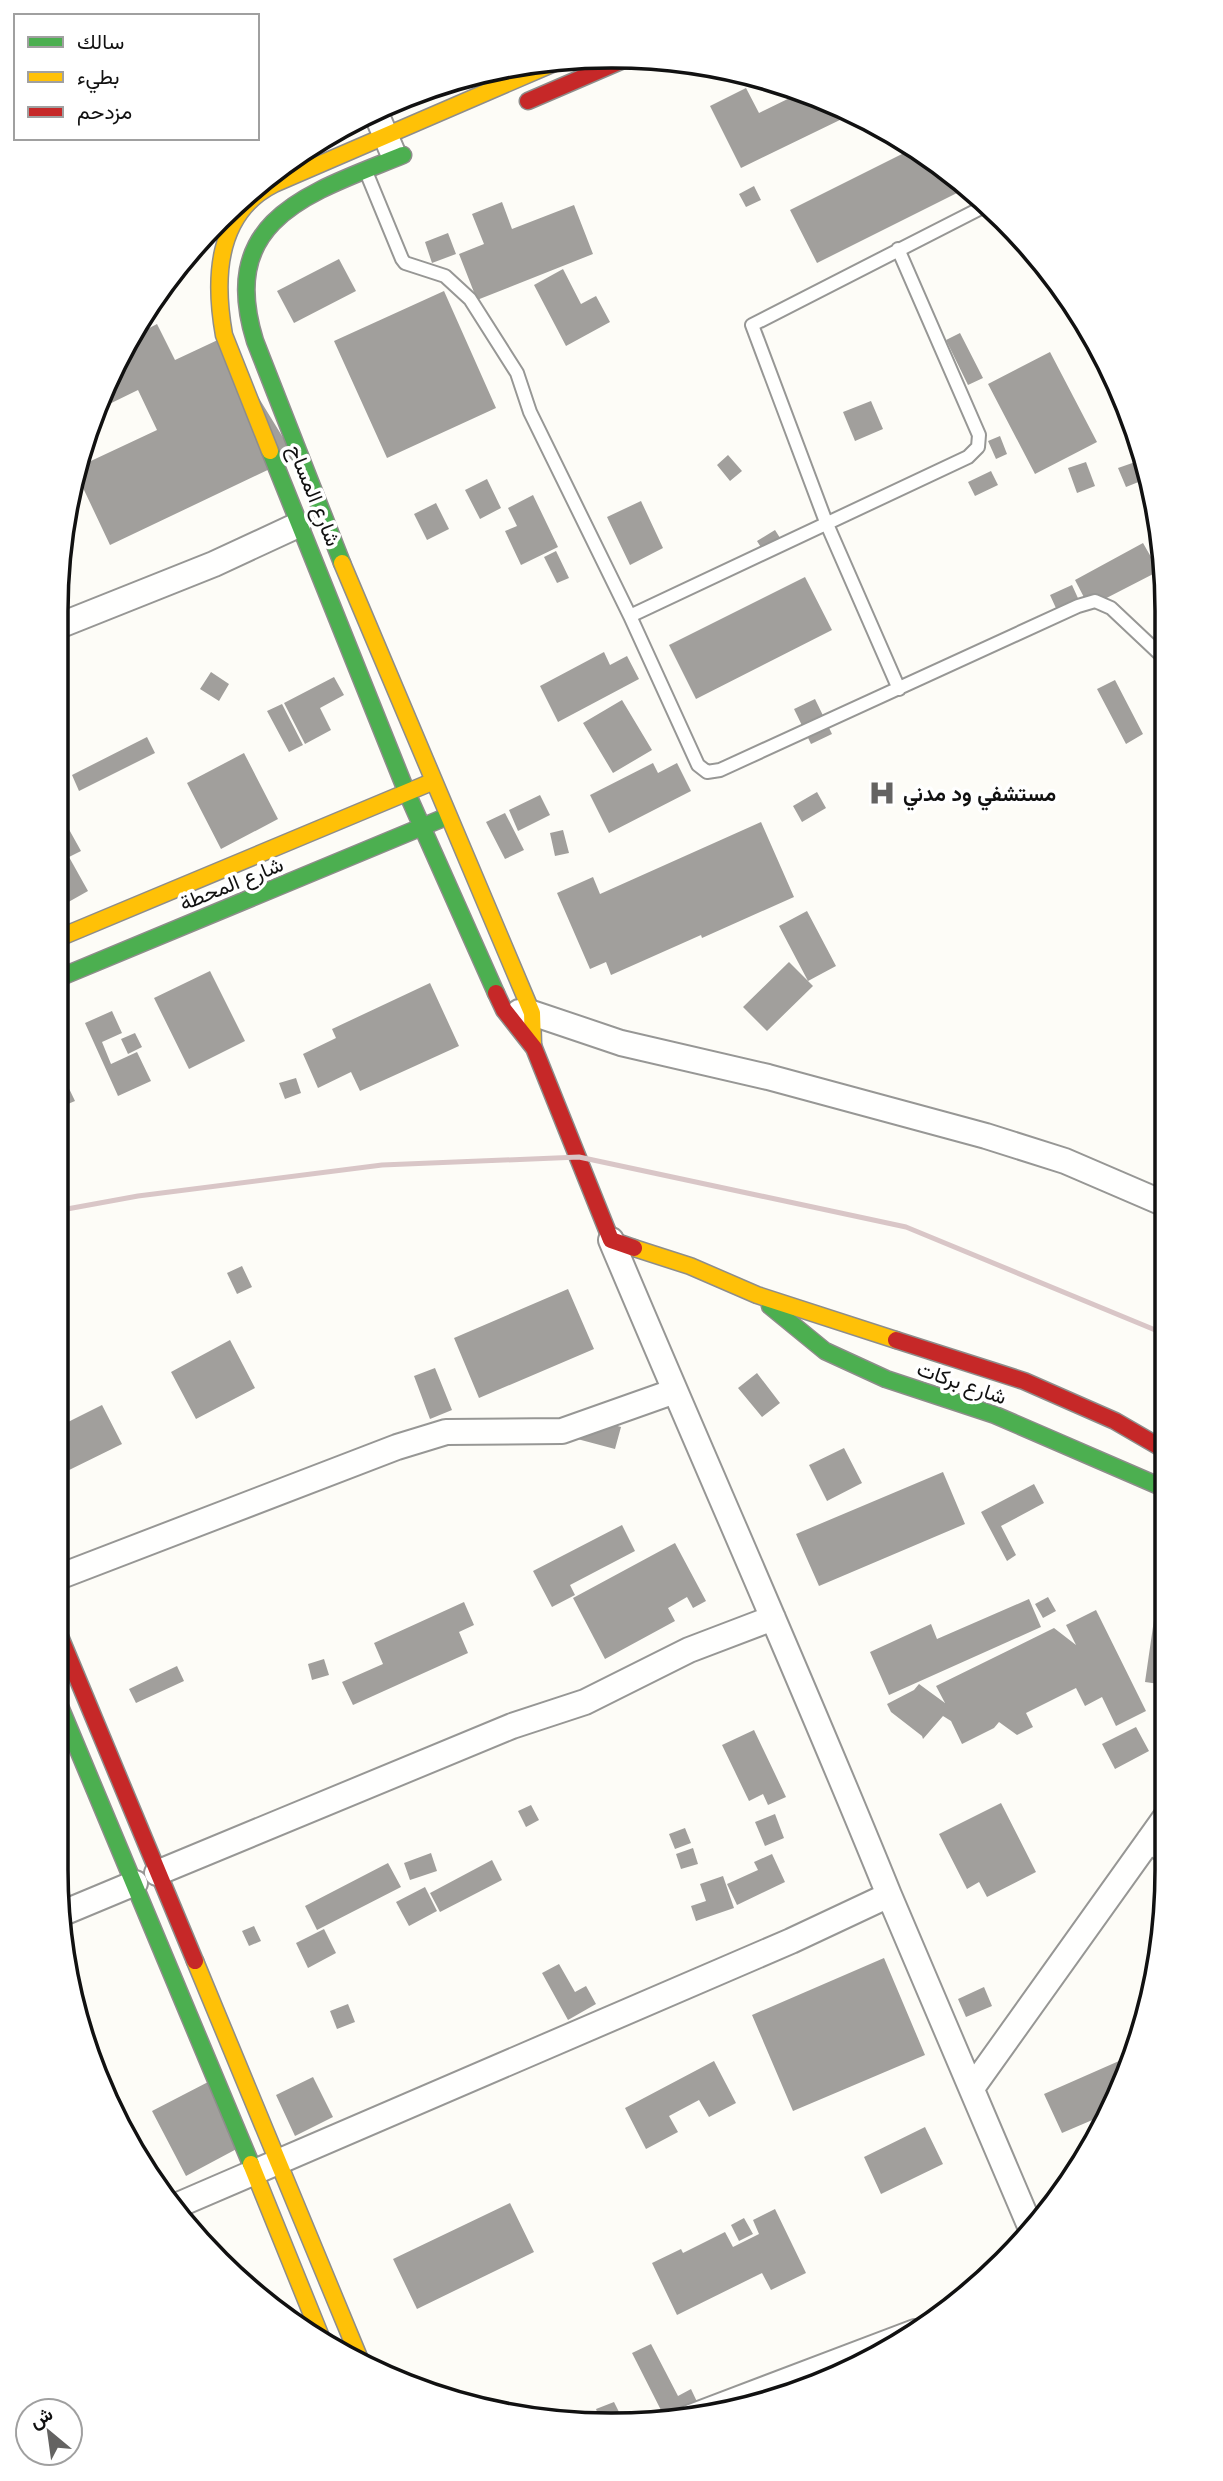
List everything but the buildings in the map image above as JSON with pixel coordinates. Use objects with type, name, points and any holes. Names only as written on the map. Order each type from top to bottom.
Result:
[{"type":"main road","points":[[509,109],[604,68]]},
{"type":"main road","points":[[279,182],[296,174],[390,147],[533,74]]},
{"type":"main road","points":[[264,233],[280,216],[307,198],[366,170],[390,147],[420,147]]},
{"type":"main road","name":"شارع المساح","points":[[225,229],[217,280],[218,310],[224,335],[407,793],[504,1010],[534,1048]]},
{"type":"main road","name":"شارع المساح","points":[[264,233],[251,255],[246,280],[246,303],[251,328],[298,453],[433,781],[533,1013]]},
{"type":"main road","name":"شارع المحطة","points":[[68,934],[433,781]]},
{"type":"main road","name":"شارع المحطة","points":[[68,974],[448,816]]},
{"type":"main road","points":[[533,1013],[534,1048],[611,1240]]},
{"type":"main road","name":"شارع بركات","points":[[611,1240],[690,1266],[757,1295],[1024,1381],[1115,1421],[1155,1444]]},
{"type":"main road","name":"شارع بركات","points":[[757,1295],[825,1351],[886,1379],[995,1415],[1155,1484]]},
{"type":"main road","points":[[68,1660],[255,2173],[316,2325]]},
{"type":"main road","points":[[68,1721],[146,1878],[278,2162],[354,2348]]},
{"type":"street","points":[[379,121],[390,147]]},
{"type":"street","points":[[234,221],[264,233]]},
{"type":"street","points":[[68,622],[214,564],[299,525]]},
{"type":"street","points":[[504,1010],[533,1013],[621,1043],[768,1077],[986,1136],[1066,1161],[1155,1200]]},
{"type":"street","points":[[611,1240],[816,1714],[889,1895],[1027,2219]]},
{"type":"street","points":[[68,1573],[209,1517],[446,1432],[562,1430],[675,1391]]},
{"type":"street","points":[[70,1910],[512,1726],[585,1702],[689,1650],[773,1618]]},
{"type":"street","points":[[972,2088],[1155,1850]]},
{"type":"street","points":[[183,2203],[791,1941],[889,1895]]},
{"type":"street","points":[[751,2394],[859,2353]]},
{"type":"lane","points":[[366,170],[405,263],[446,276],[470,299],[517,373],[530,412],[630,616],[698,765],[707,772],[720,770],[1078,606],[1095,601],[1111,608],[1155,649]]},
{"type":"lane","points":[[899,689],[827,522],[752,325],[977,210]]},
{"type":"lane","points":[[630,616],[968,457],[978,447],[979,435],[898,249]]},
{"type":"railway","points":[[68,1209],[138,1196],[382,1165],[579,1157],[906,1227],[1155,1330]]},
{"type":"traffic: fast","points":[[342,563],[255,341],[247,299],[249,265],[261,238],[280,216],[305,198],[403,155]]},
{"type":"traffic: fast","points":[[270,451],[407,793],[496,993]]},
{"type":"traffic: fast","points":[[68,974],[441,819]]},
{"type":"traffic: fast","points":[[770,1306],[825,1351],[886,1379],[995,1415],[1155,1484]]},
{"type":"traffic: fast","points":[[68,1726],[251,2164]]},
{"type":"traffic: slow","points":[[281,181],[525,76]]},
{"type":"traffic: slow","points":[[237,218],[230,230],[220,270],[219,292],[224,335],[270,451]]},
{"type":"traffic: slow","points":[[342,563],[532,1013],[533,1044]]},
{"type":"traffic: slow","points":[[68,934],[427,784]]},
{"type":"traffic: slow","points":[[634,1248],[690,1266],[757,1295],[896,1340]]},
{"type":"traffic: slow","points":[[195,1961],[355,2348]]},
{"type":"traffic: slow","points":[[251,2164],[316,2325]]},
{"type":"traffic: jam","points":[[528,101],[604,68]]},
{"type":"traffic: jam","points":[[496,993],[504,1010],[534,1048],[611,1240],[634,1248]]},
{"type":"traffic: jam","points":[[896,1340],[1024,1381],[1115,1421],[1155,1444]]},
{"type":"traffic: jam","points":[[68,1656],[195,1961]]},
{"type":"place","name":"مستشفي ود مدني","points":[[882,793]]}]
